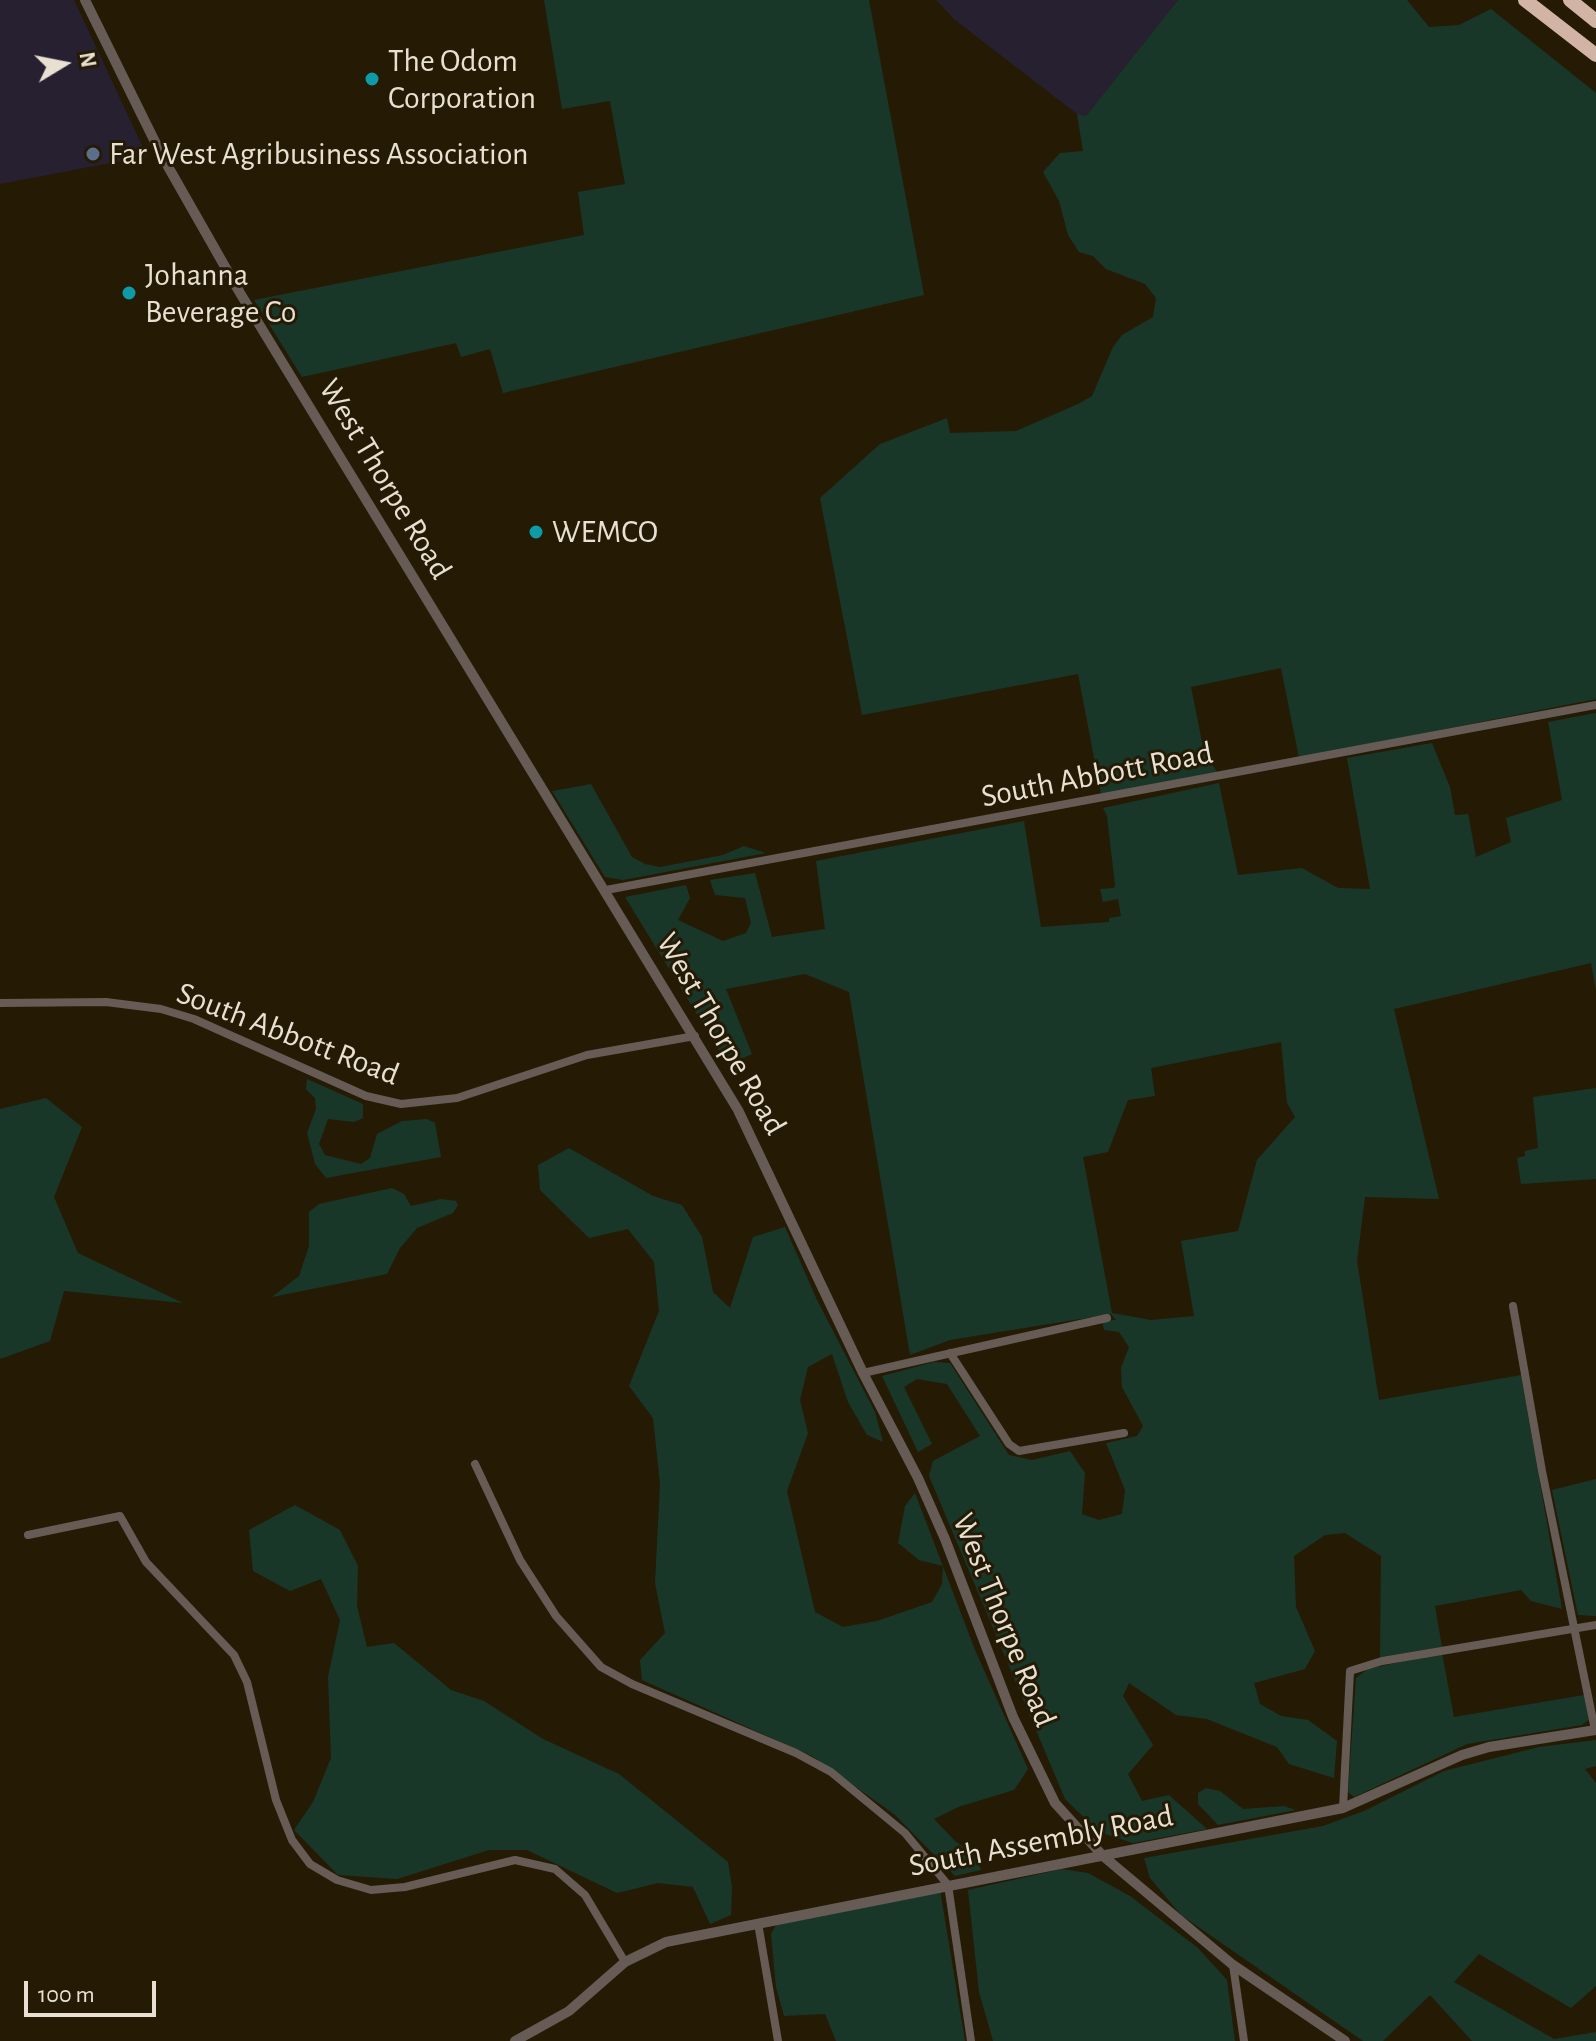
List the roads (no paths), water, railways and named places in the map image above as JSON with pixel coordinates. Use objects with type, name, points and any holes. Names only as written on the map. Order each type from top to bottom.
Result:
[{"type":"highway","points":[[1525,0],[1596,55]]},
{"type":"highway","points":[[1570,0],[1596,21]]},
{"type":"street","name":"West Thorpe Road","points":[[85,0],[162,156],[240,293],[695,1036],[774,1180],[863,1373],[945,1539],[994,1673],[1055,1803],[1103,1856],[1233,1965],[1345,2041]]},
{"type":"street","name":"South Abbott Road","points":[[606,890],[1596,705]]},
{"type":"street","name":"South Abbott Road","points":[[0,1003],[106,1002],[161,1009],[194,1019],[366,1096],[401,1104],[457,1098],[587,1055],[695,1036]]},
{"type":"street","points":[[1513,1306],[1573,1629],[1596,1730]]},
{"type":"street","points":[[863,1373],[965,1347],[1107,1318]]},
{"type":"street","points":[[950,1353],[1009,1444],[1019,1451],[1124,1433]]},
{"type":"street","points":[[475,1464],[520,1560],[556,1616],[601,1667],[632,1684],[796,1753],[831,1772],[905,1833],[948,1885],[971,2041]]},
{"type":"street","points":[[28,1535],[120,1516],[146,1562],[234,1655],[247,1682],[276,1800],[292,1840],[310,1864],[337,1880],[371,1890],[405,1887],[515,1860],[555,1869],[585,1895],[625,1962]]},
{"type":"street","points":[[1343,1808],[1350,1671],[1382,1661],[1596,1625]]},
{"type":"street","name":"South Assembly Road","points":[[515,2041],[569,2011],[625,1962],[666,1942],[1343,1808],[1462,1755],[1596,1730]]},
{"type":"street","points":[[758,1923],[778,2041]]},
{"type":"street","points":[[1233,1965],[1244,2041]]},
{"type":"place","name":"The Odom Corporation","points":[[372,79]]},
{"type":"place","name":"Far West Agribusiness Association","points":[[93,154]]},
{"type":"place","name":"Johanna Beverage Co","points":[[129,293]]},
{"type":"place","name":"WEMCO","points":[[536,532]]}]
